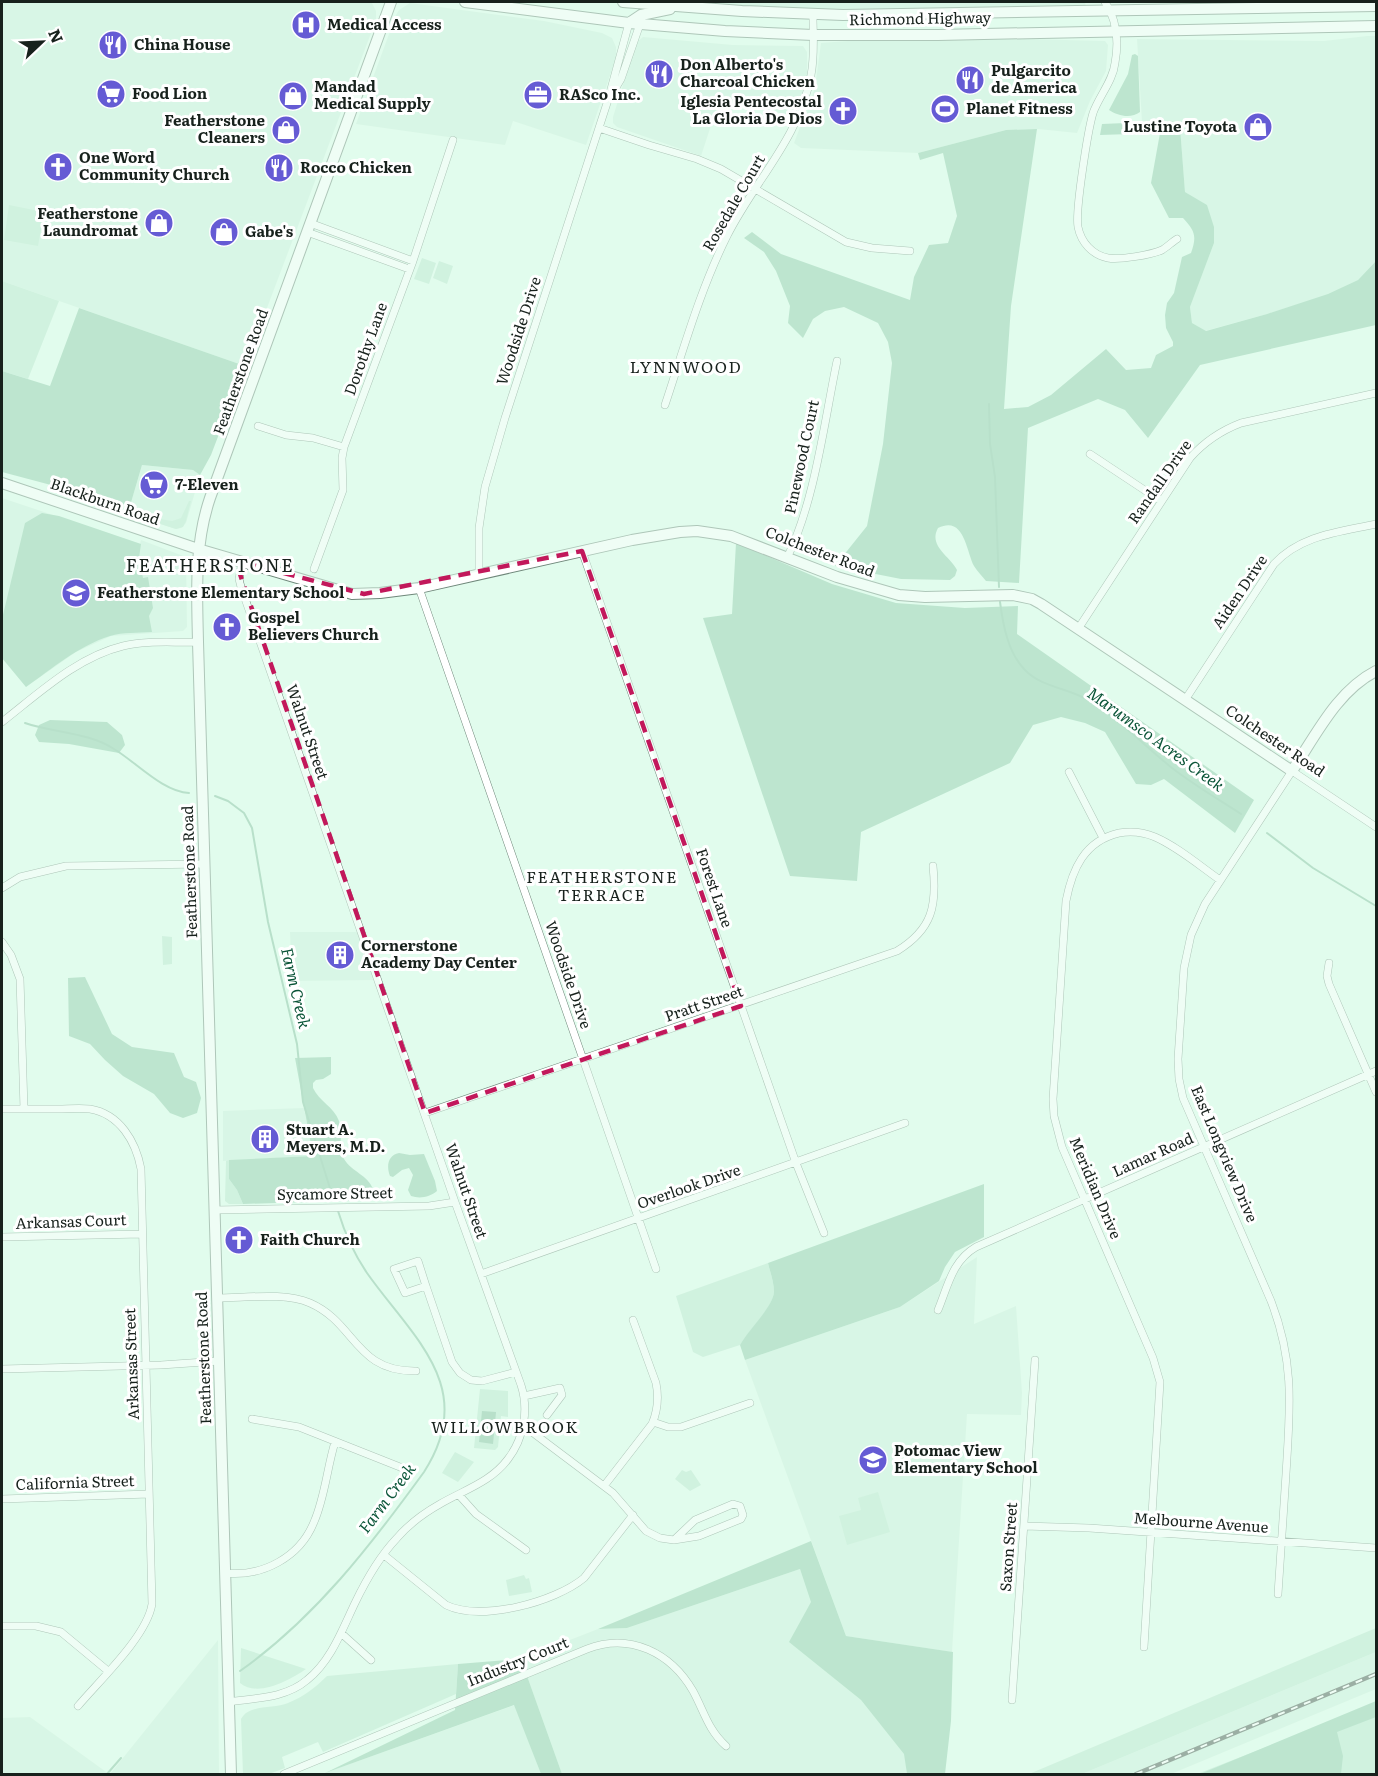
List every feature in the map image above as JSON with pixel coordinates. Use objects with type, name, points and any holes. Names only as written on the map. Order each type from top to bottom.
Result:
[{"type":"street","name":"Featherstone Road","points":[[231,1774],[198,642],[198,549],[210,498],[391,2]]},
{"type":"street","name":"Richmond Highway","points":[[465,2],[635,23],[725,31],[813,35],[928,35],[1377,26]]},
{"type":"street","name":"Richmond Highway","points":[[623,2],[813,15],[1108,6],[1373,6]]},
{"type":"street","points":[[1108,6],[1117,31],[1115,65],[1100,97],[1090,128],[1078,212],[1079,232],[1083,241],[1093,251],[1110,258],[1159,251],[1177,239]]},
{"type":"street","points":[[1343,27],[1353,14],[1373,6]]},
{"type":"street","points":[[635,23],[644,14],[682,7]]},
{"type":"street","name":"Rosedale Court","points":[[665,405],[714,263],[728,234],[785,146],[796,122],[811,74],[813,15]]},
{"type":"street","name":"Woodside Drive","points":[[478,574],[479,528],[485,487],[505,418],[635,23]]},
{"type":"street","name":"Woodside Drive","points":[[608,100],[621,79],[635,23]]},
{"type":"street","points":[[599,128],[709,164],[846,242],[872,248],[909,251]]},
{"type":"street","name":"Dorothy Lane","points":[[314,569],[342,494],[344,447],[413,261],[453,140]]},
{"type":"street","points":[[309,227],[413,261]]},
{"type":"street","points":[[309,227],[410,269]]},
{"type":"street","name":"Pinewood Court","points":[[788,558],[796,541],[810,493],[837,361]]},
{"type":"street","name":"Randall Drive","points":[[1078,629],[1190,458],[1209,439],[1241,423],[1377,393]]},
{"type":"street","points":[[258,426],[289,436],[313,438],[344,447]]},
{"type":"street","points":[[1090,454],[1161,501]]},
{"type":"street","name":"Blackburn Road","points":[[2,483],[198,549]]},
{"type":"street","name":"Aiden Drive","points":[[1185,700],[1274,564],[1283,555],[1313,537],[1377,524]]},
{"type":"street","name":"Colchester Road","points":[[198,549],[352,594],[380,594],[419,588],[582,551],[680,532],[697,531],[731,536],[837,577],[899,595],[1022,596],[1041,604],[1377,827]]},
{"type":"street","name":"Forest Lane","points":[[582,551],[796,1163],[824,1233]]},
{"type":"street","name":"Walnut Street","points":[[229,1702],[272,1696],[301,1685],[324,1663],[362,1590],[384,1555],[410,1525],[433,1508],[475,1487],[502,1467],[515,1448],[524,1426],[524,1396],[241,587],[239,579],[242,562]]},
{"type":"street","name":"Woodside Drive","points":[[419,588],[656,1269]]},
{"type":"street","points":[[2,722],[77,666],[100,654],[132,644],[198,642]]},
{"type":"street","name":"East Longview Drive","points":[[1278,1594],[1291,1404],[1287,1355],[1271,1301],[1185,1105],[1179,1079],[1178,1059],[1184,968],[1191,935],[1198,918],[1221,880],[1341,698],[1362,678],[1377,671]]},
{"type":"street","points":[[1070,772],[1103,838],[1130,832],[1152,836],[1221,880]]},
{"type":"street","name":"Meridian Drive","points":[[1103,838],[1094,843],[1081,858],[1069,887],[1053,1100],[1059,1140],[1153,1358],[1160,1382],[1144,1647]]},
{"type":"street","points":[[2,888],[20,877],[66,866],[205,864]]},
{"type":"street","name":"Pratt Street","points":[[425,1113],[897,951],[907,945],[924,928],[933,907],[935,888],[933,866]]},
{"type":"street","points":[[2,942],[14,960],[21,986],[24,1109]]},
{"type":"street","points":[[1329,963],[1327,976],[1329,984],[1373,1073],[1377,1092]]},
{"type":"street","name":"Lamar Road","points":[[938,1310],[956,1265],[968,1252],[1373,1073]]},
{"type":"street","name":"Arkansas Street","points":[[2,1109],[91,1110],[109,1117],[124,1129],[135,1146],[139,1161],[151,1611],[141,1632],[78,1706]]},
{"type":"street","name":"Overlook Drive","points":[[481,1274],[905,1123]]},
{"type":"street","name":"Sycamore Street","points":[[215,1210],[429,1206],[455,1202]]},
{"type":"street","name":"Arkansas Court","points":[[2,1237],[142,1233]]},
{"type":"street","points":[[426,1286],[405,1293],[394,1269],[418,1261],[452,1362],[460,1373],[478,1382],[516,1372]]},
{"type":"street","points":[[217,1298],[291,1298],[312,1304],[329,1314],[371,1359],[390,1369],[416,1371]]},
{"type":"street","points":[[604,1486],[653,1422],[657,1413],[658,1393],[633,1320]]},
{"type":"street","name":"Saxon Street","points":[[1012,1700],[1035,1360]]},
{"type":"street","points":[[2,1369],[219,1361]]},
{"type":"street","points":[[524,1396],[560,1388],[562,1395],[548,1415]]},
{"type":"street","points":[[653,1422],[668,1427],[681,1427],[750,1403]]},
{"type":"street","points":[[252,1419],[291,1425],[405,1469]]},
{"type":"street","points":[[524,1426],[622,1501],[639,1524],[654,1536],[675,1540],[699,1536],[741,1519],[740,1506],[733,1504],[695,1520],[675,1540]]},
{"type":"street","points":[[225,1574],[250,1573],[275,1565],[291,1554],[305,1539],[315,1521],[335,1442]]},
{"type":"street","name":"California Street","points":[[2,1499],[149,1494]]},
{"type":"street","points":[[459,1495],[476,1514],[526,1550]]},
{"type":"street","points":[[384,1555],[446,1605],[453,1608],[476,1612],[519,1606],[557,1595],[574,1586],[584,1578],[633,1515]]},
{"type":"street","name":"Melbourne Avenue","points":[[1024,1526],[1377,1548]]},
{"type":"street","points":[[2,1626],[36,1626],[60,1632],[108,1671]]},
{"type":"street","points":[[340,1633],[370,1660]]},
{"type":"street","name":"Industry Court","points":[[284,1774],[587,1648],[613,1642],[637,1645],[657,1653],[669,1662],[688,1684],[706,1721],[726,1746]]},
{"type":"highlighted area","points":[[582,551],[741,1006],[425,1113],[240,574],[242,562],[364,594]]},
{"type":"shaded area","points":[[2,2],[372,3],[376,11],[376,20],[245,366],[2,281]]},
{"type":"shaded area","points":[[640,2],[1085,2],[1086,7],[1061,5],[793,12]]},
{"type":"shaded area","points":[[410,3],[544,21],[602,33],[612,38],[616,47],[616,58],[586,145],[513,121],[505,145],[356,124],[396,15],[399,10]]},
{"type":"shaded area","points":[[914,36],[1105,41],[1108,45],[1106,71],[1077,133],[1038,129],[1006,130],[918,153],[801,148],[794,143],[815,88],[821,43]]},
{"type":"shaded area","points":[[1376,36],[1376,261],[1358,280],[1328,295],[1205,331],[1192,323],[1190,307],[1214,243],[1206,205],[1185,192],[1180,127],[1172,121],[1142,122],[1137,39],[1324,41]]},
{"type":"shaded area","points":[[643,37],[733,45],[803,46],[807,52],[807,81],[791,120],[757,100],[719,101],[701,156],[617,127],[613,123],[635,46]]},
{"type":"shaded area","points":[[1132,55],[1138,56],[1140,112],[1129,116],[1116,114],[1109,110],[1128,74]]},
{"type":"shaded area","points":[[1172,121],[1180,127],[1185,192],[1207,205],[1214,227],[1214,243],[1190,307],[1192,323],[1206,331],[1328,294],[1358,280],[1376,261],[1376,325],[1200,365],[1148,438],[1125,410],[1098,399],[1028,428],[1019,583],[986,581],[974,566],[959,530],[947,525],[938,528],[936,540],[938,546],[957,570],[955,576],[950,580],[901,579],[835,566],[867,526],[883,444],[892,363],[888,342],[878,323],[844,307],[825,311],[813,319],[803,338],[788,323],[790,306],[776,271],[764,252],[744,238],[752,232],[781,254],[910,300],[914,277],[929,245],[948,243],[957,216],[943,153],[920,160],[918,153],[1006,130],[1037,129],[1011,306],[1004,409],[1028,407],[1051,395],[1106,349],[1126,370],[1151,368],[1156,355],[1173,346],[1166,328],[1167,303],[1174,293],[1182,257],[1191,253],[1194,238],[1192,230],[1183,218],[1169,218],[1151,183],[1160,133],[1100,135],[1102,124]]},
{"type":"shaded area","points":[[9,205],[44,212],[38,246],[4,240]]},
{"type":"shaded area","points":[[422,258],[436,263],[429,284],[414,279]]},
{"type":"shaded area","points":[[439,261],[453,266],[447,284],[433,278]]},
{"type":"shaded area","points":[[2,281],[59,301],[28,379],[2,371]]},
{"type":"shaded area","points":[[79,308],[245,366],[211,455],[200,475],[193,470],[142,465],[130,506],[2,472],[2,371],[50,386]]},
{"type":"shaded area","points":[[142,465],[193,470],[200,475],[186,523],[181,528],[176,529],[128,513]]},
{"type":"shaded area","name":"Featherstone Elementary School","points":[[2,498],[140,544],[141,540],[186,557],[187,627],[183,631],[111,636],[76,652],[26,687],[2,658]]},
{"type":"shaded area","points":[[191,501],[183,527],[176,529],[157,523],[160,519],[172,521],[181,518]]},
{"type":"shaded area","name":"Featherstone Elementary School","points":[[42,513],[59,516],[141,544],[139,558],[143,578],[148,577],[153,608],[149,616],[152,632],[120,634],[98,640],[66,658],[26,687],[2,658],[2,619],[25,523]]},
{"type":"shaded area","points":[[736,543],[832,584],[896,603],[965,608],[1018,606],[1017,634],[1254,800],[1235,833],[1164,779],[1151,785],[1136,784],[1105,732],[1085,723],[1061,717],[1033,725],[1010,763],[861,832],[857,881],[790,876],[703,618],[732,614]]},
{"type":"shaded area","points":[[50,720],[107,722],[122,735],[125,745],[119,753],[69,744],[39,742],[35,735],[39,725]]},
{"type":"shaded area","points":[[290,932],[357,932],[374,980],[292,981]]},
{"type":"shaded area","points":[[162,936],[172,937],[172,964],[163,965]]},
{"type":"shaded area","points":[[85,977],[112,1034],[132,1047],[174,1053],[184,1077],[196,1082],[201,1098],[197,1113],[183,1118],[170,1113],[154,1094],[123,1076],[90,1044],[69,1036],[68,978]]},
{"type":"shaded area","points":[[331,1057],[331,1074],[316,1080],[313,1088],[337,1116],[344,1159],[371,1184],[372,1194],[368,1200],[243,1204],[229,1179],[229,1160],[313,1156],[295,1058]]},
{"type":"shaded area","points":[[304,1108],[313,1156],[223,1161],[223,1111]]},
{"type":"shaded area","points":[[399,1153],[424,1154],[437,1191],[425,1197],[411,1196],[408,1190],[413,1175],[409,1168],[393,1177],[390,1176],[389,1162],[392,1156]]},
{"type":"shaded area","points":[[229,1160],[229,1179],[243,1204],[229,1204],[225,1201],[226,1161]]},
{"type":"shaded area","points":[[984,1184],[984,1237],[955,1252],[939,1281],[900,1307],[745,1360],[740,1345],[773,1298],[773,1281],[768,1263]]},
{"type":"shaded area","name":"Potomac View Elementary School","points":[[977,1257],[974,1324],[1016,1306],[1022,1393],[1021,1415],[967,1414],[952,1652],[846,1636],[745,1360],[900,1307]]},
{"type":"shaded area","points":[[768,1263],[774,1292],[773,1298],[740,1345],[703,1357],[693,1352],[676,1296]]},
{"type":"shaded area","points":[[480,1389],[508,1391],[508,1417],[501,1416],[498,1447],[495,1450],[474,1448]]},
{"type":"shaded area","points":[[482,1411],[496,1412],[493,1444],[479,1442]]},
{"type":"shaded area","points":[[455,1452],[474,1462],[458,1482],[442,1473]]},
{"type":"shaded area","points":[[682,1470],[686,1472],[691,1470],[701,1485],[690,1491],[675,1479]]},
{"type":"shaded area","points":[[878,1492],[890,1532],[847,1545],[839,1516],[861,1510],[858,1498]]},
{"type":"shaded area","points":[[811,1541],[846,1636],[953,1652],[951,1721],[945,1774],[907,1774],[904,1754],[861,1700],[789,1642],[811,1602],[800,1569],[627,1628],[598,1629]]},
{"type":"shaded area","points":[[800,1569],[812,1602],[790,1642],[861,1700],[905,1754],[907,1774],[562,1774],[521,1659],[598,1629],[627,1628]]},
{"type":"shaded area","points":[[524,1575],[526,1579],[529,1578],[532,1592],[509,1596],[506,1580]]},
{"type":"shaded area","points":[[1376,1628],[1376,1652],[1082,1774],[1029,1774]]},
{"type":"shaded area","points":[[218,1640],[219,1774],[110,1774]]},
{"type":"shaded area","points":[[241,1648],[306,1669],[274,1686],[256,1689],[247,1687],[240,1683]]},
{"type":"shaded area","points":[[1376,1652],[1376,1689],[1171,1774],[1082,1774]]},
{"type":"shaded area","points":[[521,1659],[562,1774],[541,1774],[514,1705],[325,1773],[455,1710],[458,1664]]},
{"type":"shaded area","points":[[458,1664],[456,1694],[323,1752],[318,1742],[282,1757],[285,1768],[269,1774],[243,1774],[241,1719],[250,1711],[293,1701],[309,1692],[327,1676]]},
{"type":"shaded area","points":[[1376,1701],[1376,1717],[1337,1732],[1343,1756],[1341,1774],[1200,1774]]},
{"type":"shaded area","points":[[1376,1704],[1376,1774],[1197,1774]]},
{"type":"shaded area","points":[[515,1705],[541,1774],[322,1774]]},
{"type":"shaded area","points":[[30,1717],[109,1774],[2,1774],[2,1718]]},
{"type":"waterway","name":"Marumsco Acres Creek","points":[[989,404],[990,444],[995,477],[999,587]]},
{"type":"waterway","name":"Marumsco Acres Creek","points":[[1000,602],[1010,647],[1025,670],[1040,681],[1074,693],[1101,708],[1180,774],[1241,814]]},
{"type":"waterway","name":"Farm Creek","points":[[25,723],[104,743],[169,788],[189,793]]},
{"type":"waterway","name":"Farm Creek","points":[[215,796],[228,801],[244,813],[252,828],[268,922],[297,1044],[303,1102],[334,1201]]},
{"type":"waterway","name":"Marumsco Acres Creek","points":[[1267,833],[1313,868],[1376,906]]},
{"type":"waterway","name":"Farm Creek","points":[[240,1671],[293,1628],[362,1553],[424,1472],[439,1442],[445,1414],[442,1389],[433,1365],[419,1342],[362,1266],[338,1211]]},
{"type":"waterway","name":"Farm Creek","points":[[107,1774],[121,1758]]},
{"type":"railway","points":[[1136,1774],[1376,1674]]},
{"type":"place","name":"Medical Access","points":[[306,25]]},
{"type":"place","name":"China House","points":[[113,45]]},
{"type":"place","name":"Don Alberto's Charcoal Chicken","points":[[659,74]]},
{"type":"place","name":"Pulgarcito de America","points":[[970,80]]},
{"type":"place","name":"Food Lion","points":[[111,94]]},
{"type":"place","name":"RASco Inc.","points":[[538,95]]},
{"type":"place","name":"Mandad Medical Supply","points":[[293,96]]},
{"type":"place","name":"Planet Fitness","points":[[945,109]]},
{"type":"place","name":"Iglesia Pentecostal La Gloria De Dios","points":[[843,111]]},
{"type":"place","name":"Lustine Toyota","points":[[1258,127]]},
{"type":"place","name":"Featherstone Cleaners","points":[[286,130]]},
{"type":"place","name":"One Word Community Church","points":[[58,167]]},
{"type":"place","name":"Rocco Chicken","points":[[279,168]]},
{"type":"place","name":"Featherstone Laundromat","points":[[159,223]]},
{"type":"place","name":"Gabe's","points":[[224,232]]},
{"type":"place","name":"7-Eleven","points":[[154,485]]},
{"type":"place","name":"Featherstone Elementary School","points":[[76,593]]},
{"type":"place","name":"Gospel Believers Church","points":[[227,627]]},
{"type":"place","name":"Cornerstone Academy Day Center","points":[[340,955]]},
{"type":"place","name":"Stuart A. Meyers, M.D.","points":[[265,1139]]},
{"type":"place","name":"Faith Church","points":[[239,1240]]},
{"type":"place","name":"Potomac View Elementary School","points":[[873,1460]]},
{"type":"district","name":"LYNNWOOD","points":[[686,367]]},
{"type":"district","name":"FEATHERSTONE","points":[[210,566]]},
{"type":"district","name":"FEATHERSTONE TERRACE","points":[[602,886]]},
{"type":"district","name":"WILLOWBROOK","points":[[505,1427]]}]
